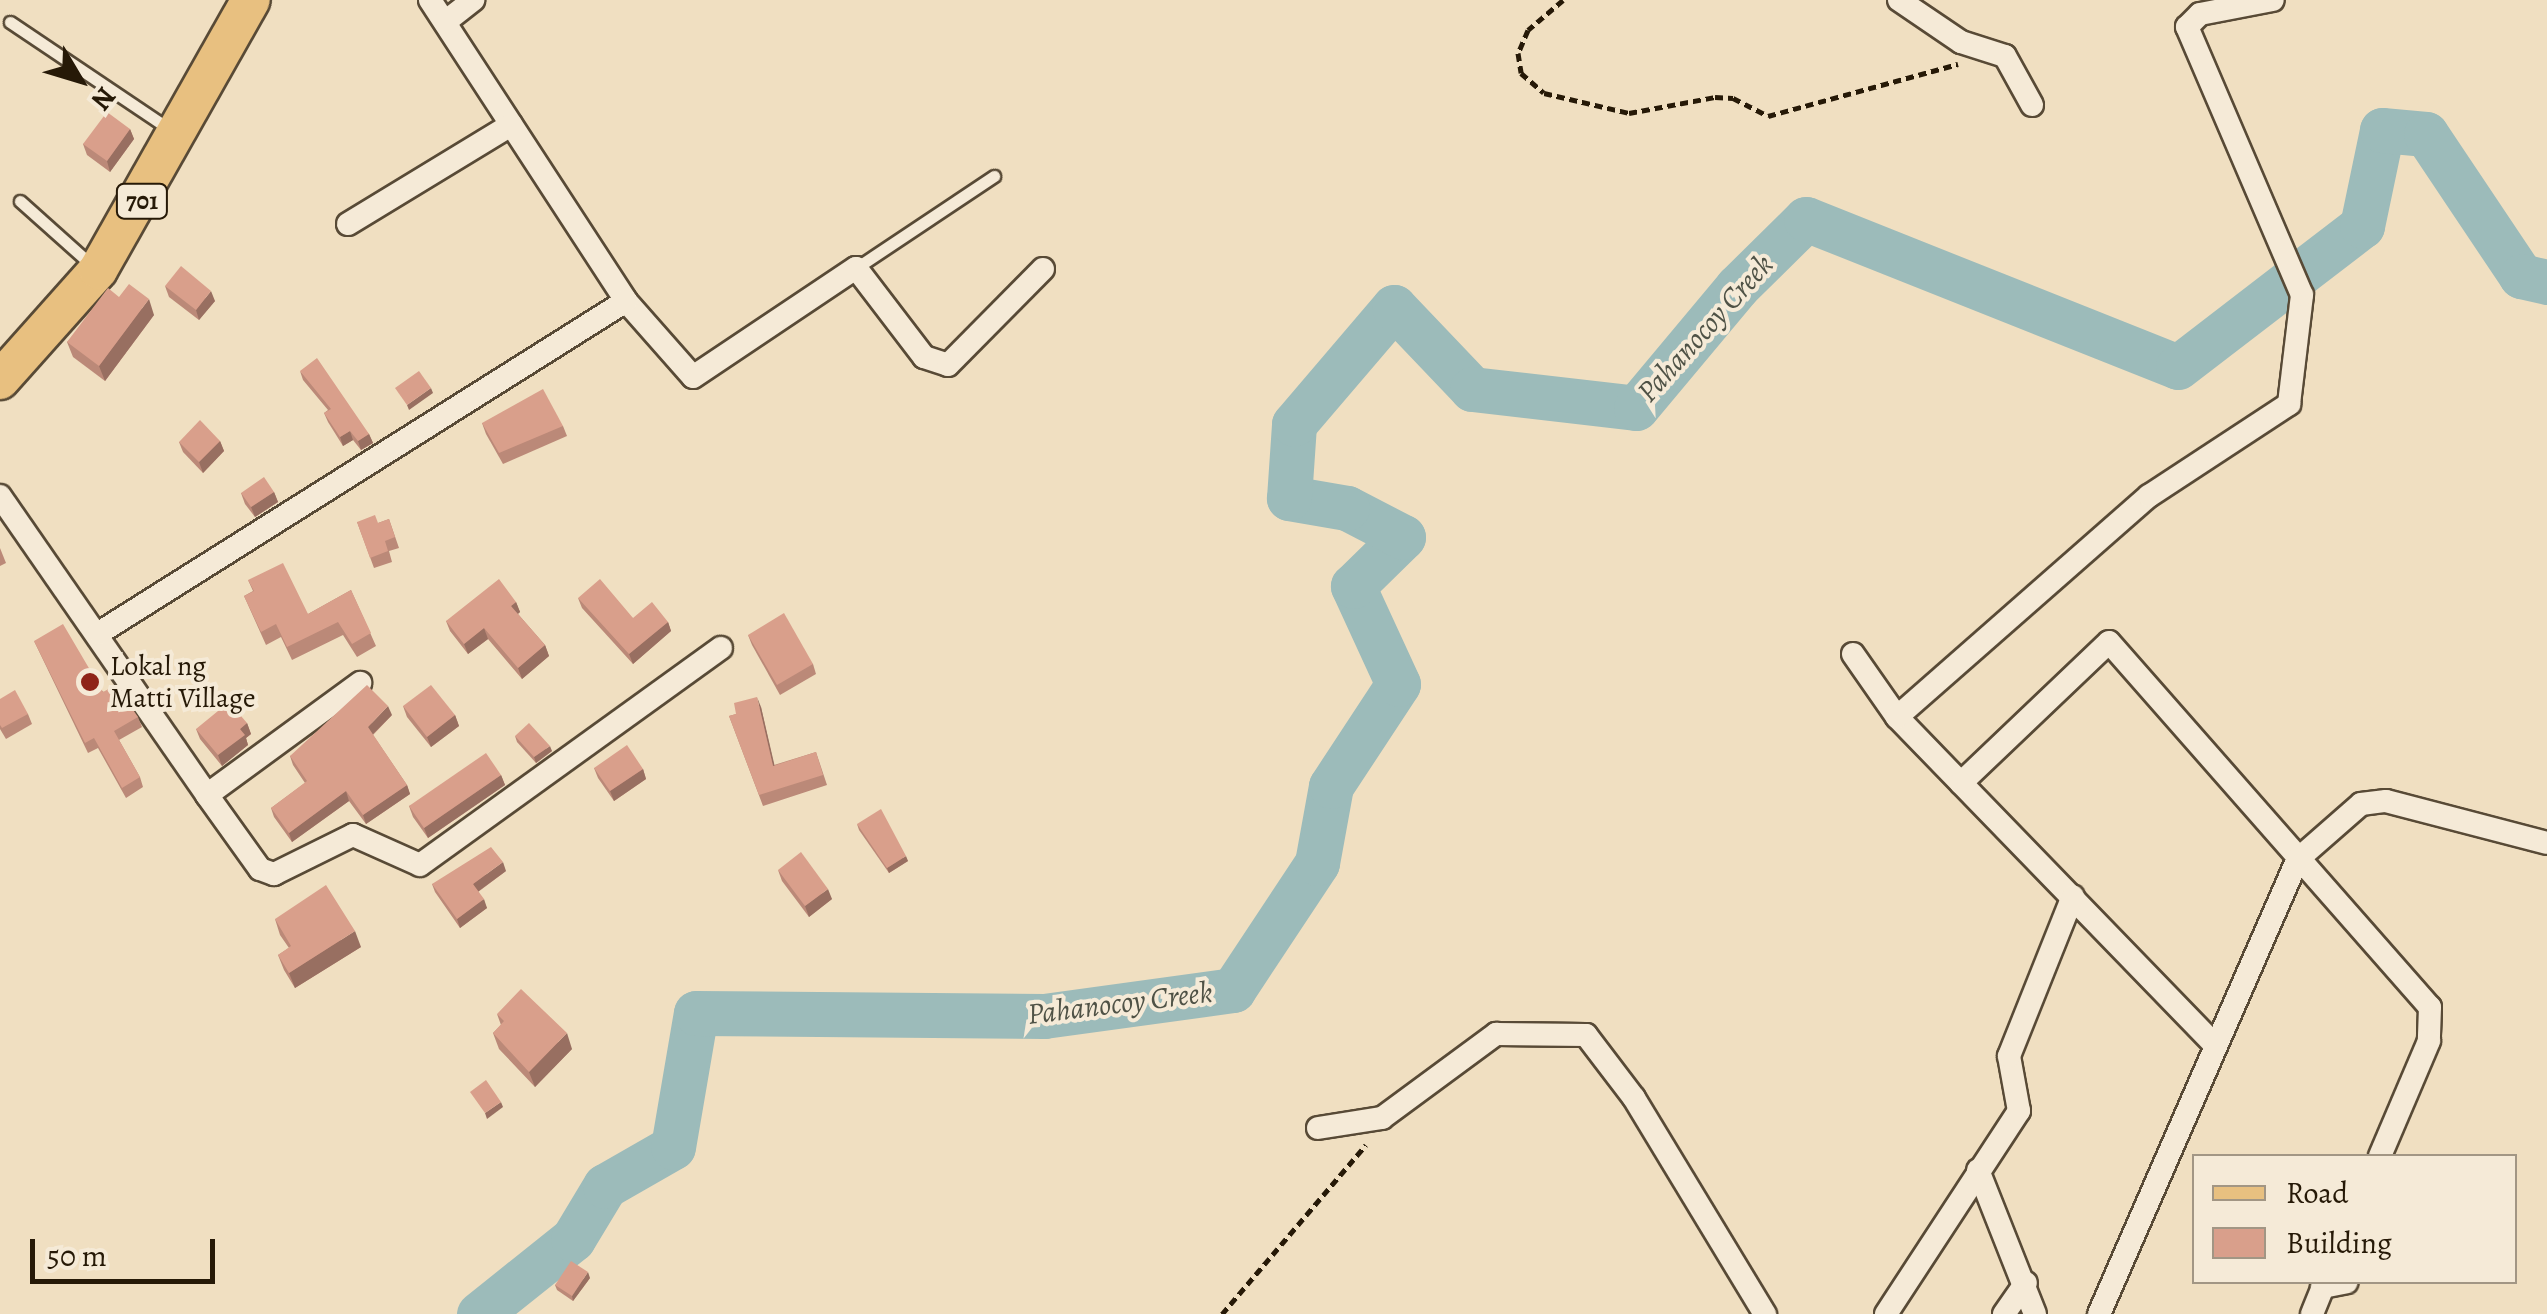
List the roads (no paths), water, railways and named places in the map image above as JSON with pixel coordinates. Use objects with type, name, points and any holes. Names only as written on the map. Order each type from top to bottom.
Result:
[{"type":"main road","name":"701","points":[[0,380],[98,270],[178,135],[251,0]]},
{"type":"street","points":[[430,0],[626,301],[694,377],[856,268],[924,358],[948,365],[1043,269]]},
{"type":"street","points":[[444,22],[473,0]]},
{"type":"street","points":[[1897,716],[2149,496],[2290,404],[2302,294],[2186,28],[2200,14],[2273,0]]},
{"type":"street","points":[[1906,1],[1960,42],[1995,48],[2032,105]]},
{"type":"street","points":[[348,224],[512,125]]},
{"type":"street","points":[[100,633],[626,301]]},
{"type":"street","points":[[0,496],[100,633],[207,795],[260,868],[274,874],[352,835],[420,864],[721,648]]},
{"type":"street","points":[[1961,784],[2109,642],[2297,860],[2430,1006],[2428,1042],[2387,1153]]},
{"type":"street","points":[[1853,654],[1897,716],[2214,1044]]},
{"type":"street","points":[[207,795],[360,683]]},
{"type":"street","points":[[2099,1314],[2297,860],[2361,804],[2386,801],[2547,843]]},
{"type":"street","points":[[1886,1314],[2018,1110],[2009,1056],[2073,896]]},
{"type":"street","points":[[1318,1128],[1382,1118],[1496,1034],[1586,1035],[1634,1098],[1764,1314]]},
{"type":"street","points":[[1978,1170],[2026,1283],[2035,1314]]},
{"type":"street","points":[[2004,1314],[2026,1283]]},
{"type":"street","points":[[2312,1314],[2324,1284]]},
{"type":"lane","points":[[10,22],[178,135]]},
{"type":"lane","points":[[856,268],[994,176]]},
{"type":"lane","points":[[20,201],[98,270]]},
{"type":"waterway","name":"Pahanocoy Creek","points":[[479,1314],[573,1239],[605,1186],[673,1147],[696,1013],[1044,1016],[1233,990],[1317,863],[1331,786],[1398,684],[1353,586],[1403,537],[1347,508],[1289,498],[1294,424],[1394,307],[1472,389],[1636,408],[1737,287],[1806,219],[2178,367],[2362,226],[2382,130],[2426,134],[2521,276],[2547,282]]},
{"type":"place","name":"Lokal ng Matti Village","points":[[90,682]]}]
